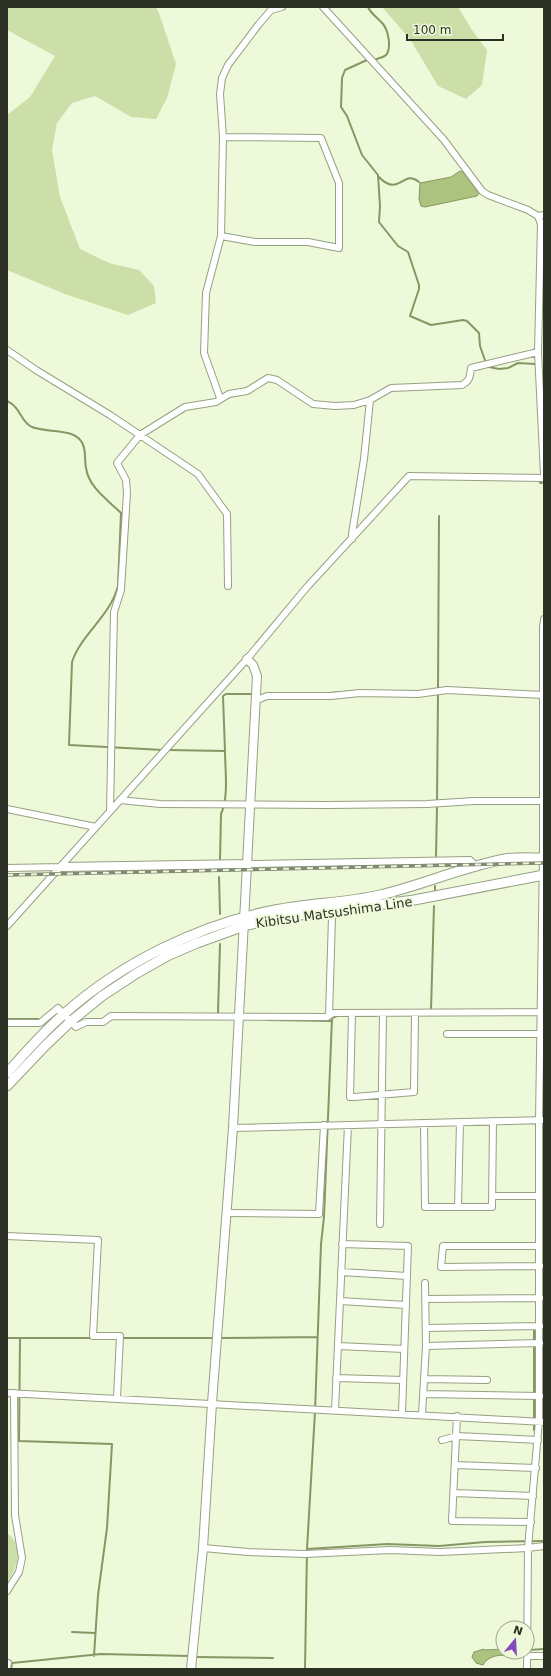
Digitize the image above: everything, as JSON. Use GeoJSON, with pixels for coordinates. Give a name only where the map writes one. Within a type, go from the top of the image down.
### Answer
{"type":"FeatureCollection","features":[{"type":"Feature","properties":{"kind":"main road","name":"Kibitsu Matsushima Line"},"geometry":{"type":"LineString","coordinates":[[7,1086],[70,1022],[102,996],[168,955],[244,922],[276,909],[378,896],[409,888],[476,866],[506,859],[543,858]]}},
{"type":"Feature","properties":{"kind":"main road","name":"Kibitsu Matsushima Line"},"geometry":{"type":"LineString","coordinates":[[7,1073],[64,1014],[100,986],[135,963],[166,946],[244,922],[414,900],[543,875]]}},
{"type":"Feature","properties":{"kind":"street"},"geometry":{"type":"LineString","coordinates":[[220,398],[204,354],[206,292],[221,236],[222,137],[220,94],[224,72],[239,50],[271,10],[282,7]]}},
{"type":"Feature","properties":{"kind":"street"},"geometry":{"type":"LineString","coordinates":[[322,7],[444,140],[482,190],[488,195],[541,216],[542,268],[538,352],[542,367],[544,475]]}},
{"type":"Feature","properties":{"kind":"street"},"geometry":{"type":"LineString","coordinates":[[221,236],[255,242],[308,242],[339,248],[339,183],[321,138],[222,137]]}},
{"type":"Feature","properties":{"kind":"street"},"geometry":{"type":"LineString","coordinates":[[7,350],[36,370],[110,414],[198,474],[227,514],[228,586]]}},
{"type":"Feature","properties":{"kind":"street"},"geometry":{"type":"LineString","coordinates":[[110,811],[114,612],[121,590],[127,493],[126,480],[117,464],[140,435],[184,406],[216,402],[220,398],[229,394],[247,391],[268,378],[273,378],[287,385],[313,404],[335,406],[354,405],[370,400],[391,388],[462,385],[467,383],[470,378],[471,368],[538,352]]}},
{"type":"Feature","properties":{"kind":"street"},"geometry":{"type":"LineString","coordinates":[[352,538],[364,459],[370,400]]}},
{"type":"Feature","properties":{"kind":"street"},"geometry":{"type":"LineString","coordinates":[[7,926],[62,867],[96,826],[247,659],[307,587],[409,476],[544,478]]}},
{"type":"Feature","properties":{"kind":"street"},"geometry":{"type":"LineString","coordinates":[[528,1620],[529,1543],[538,1440],[536,1396],[542,1366],[536,1343],[540,1326],[540,1246],[542,1227],[540,1034],[543,875],[542,627],[544,619]]}},
{"type":"Feature","properties":{"kind":"street"},"geometry":{"type":"LineString","coordinates":[[191,1669],[204,1548],[212,1404],[233,1128],[252,804],[257,676],[254,665],[247,659]]}},
{"type":"Feature","properties":{"kind":"street"},"geometry":{"type":"LineString","coordinates":[[257,700],[267,696],[331,696],[360,693],[412,694],[447,690],[543,695]]}},
{"type":"Feature","properties":{"kind":"street"},"geometry":{"type":"LineString","coordinates":[[120,800],[160,804],[420,804],[474,801],[542,801]]}},
{"type":"Feature","properties":{"kind":"street"},"geometry":{"type":"LineString","coordinates":[[7,809],[96,826]]}},
{"type":"Feature","properties":{"kind":"street"},"geometry":{"type":"LineString","coordinates":[[7,868],[470,860],[476,866]]}},
{"type":"Feature","properties":{"kind":"street"},"geometry":{"type":"LineString","coordinates":[[330,1015],[332,917]]}},
{"type":"Feature","properties":{"kind":"street"},"geometry":{"type":"LineString","coordinates":[[7,1023],[40,1023],[58,1008],[76,1027],[86,1022],[103,1022],[111,1016],[240,1018],[327,1017],[333,1013],[352,1015],[541,1014]]}},
{"type":"Feature","properties":{"kind":"street"},"geometry":{"type":"LineString","coordinates":[[352,1015],[350,1097],[367,1097],[414,1092],[415,1015]]}},
{"type":"Feature","properties":{"kind":"street"},"geometry":{"type":"LineString","coordinates":[[380,1224],[383,1015]]}},
{"type":"Feature","properties":{"kind":"street"},"geometry":{"type":"LineString","coordinates":[[447,1034],[540,1034]]}},
{"type":"Feature","properties":{"kind":"street"},"geometry":{"type":"LineString","coordinates":[[233,1128],[542,1120]]}},
{"type":"Feature","properties":{"kind":"street"},"geometry":{"type":"LineString","coordinates":[[458,1207],[460,1122]]}},
{"type":"Feature","properties":{"kind":"street"},"geometry":{"type":"LineString","coordinates":[[424,1123],[425,1207],[492,1207],[493,1122]]}},
{"type":"Feature","properties":{"kind":"street"},"geometry":{"type":"LineString","coordinates":[[227,1213],[319,1214],[327,1125]]}},
{"type":"Feature","properties":{"kind":"street"},"geometry":{"type":"LineString","coordinates":[[335,1410],[348,1125]]}},
{"type":"Feature","properties":{"kind":"street"},"geometry":{"type":"LineString","coordinates":[[492,1196],[541,1193]]}},
{"type":"Feature","properties":{"kind":"street"},"geometry":{"type":"LineString","coordinates":[[7,1236],[98,1240],[93,1336],[120,1336],[117,1398]]}},
{"type":"Feature","properties":{"kind":"street"},"geometry":{"type":"LineString","coordinates":[[342,1244],[408,1246],[402,1414]]}},
{"type":"Feature","properties":{"kind":"street"},"geometry":{"type":"LineString","coordinates":[[540,1246],[443,1246],[441,1267],[541,1263]]}},
{"type":"Feature","properties":{"kind":"street"},"geometry":{"type":"LineString","coordinates":[[341,1272],[407,1276]]}},
{"type":"Feature","properties":{"kind":"street"},"geometry":{"type":"LineString","coordinates":[[422,1414],[426,1346],[425,1283]]}},
{"type":"Feature","properties":{"kind":"street"},"geometry":{"type":"LineString","coordinates":[[426,1299],[540,1298]]}},
{"type":"Feature","properties":{"kind":"street"},"geometry":{"type":"LineString","coordinates":[[340,1301],[406,1305]]}},
{"type":"Feature","properties":{"kind":"street"},"geometry":{"type":"LineString","coordinates":[[426,1328],[540,1326]]}},
{"type":"Feature","properties":{"kind":"street"},"geometry":{"type":"LineString","coordinates":[[426,1346],[536,1343]]}},
{"type":"Feature","properties":{"kind":"street"},"geometry":{"type":"LineString","coordinates":[[338,1346],[404,1349]]}},
{"type":"Feature","properties":{"kind":"street"},"geometry":{"type":"LineString","coordinates":[[336,1378],[403,1380]]}},
{"type":"Feature","properties":{"kind":"street"},"geometry":{"type":"LineString","coordinates":[[425,1379],[487,1380]]}},
{"type":"Feature","properties":{"kind":"street"},"geometry":{"type":"LineString","coordinates":[[7,1393],[538,1421]]}},
{"type":"Feature","properties":{"kind":"street"},"geometry":{"type":"LineString","coordinates":[[7,1591],[19,1572],[22,1558],[15,1515],[18,1394]]}},
{"type":"Feature","properties":{"kind":"street"},"geometry":{"type":"LineString","coordinates":[[424,1394],[536,1396]]}},
{"type":"Feature","properties":{"kind":"street"},"geometry":{"type":"LineString","coordinates":[[457,1416],[452,1521],[531,1522]]}},
{"type":"Feature","properties":{"kind":"street"},"geometry":{"type":"LineString","coordinates":[[442,1440],[457,1436],[538,1440]]}},
{"type":"Feature","properties":{"kind":"street"},"geometry":{"type":"LineString","coordinates":[[455,1465],[536,1468]]}},
{"type":"Feature","properties":{"kind":"street"},"geometry":{"type":"LineString","coordinates":[[454,1493],[533,1496]]}},
{"type":"Feature","properties":{"kind":"street"},"geometry":{"type":"LineString","coordinates":[[204,1548],[248,1552],[307,1554],[390,1550],[440,1552],[529,1543],[544,1546]]}},
{"type":"Feature","properties":{"kind":"shaded area"},"geometry":{"type":"Polygon","coordinates":[[[7,7],[156,7],[176,64],[167,98],[156,119],[131,117],[95,96],[72,103],[57,123],[52,150],[60,197],[80,249],[109,263],[139,270],[154,286],[156,303],[128,315],[65,294],[7,270],[7,115],[30,97],[55,56],[7,30],[7,7]]]}},
{"type":"Feature","properties":{"kind":"shaded area"},"geometry":{"type":"Polygon","coordinates":[[[382,7],[458,7],[472,30],[487,50],[482,85],[466,99],[438,86],[410,39],[382,7]]]}},
{"type":"Feature","properties":{"kind":"shaded area"},"geometry":{"type":"Polygon","coordinates":[[[460,171],[463,172],[479,193],[477,196],[425,207],[421,206],[419,199],[420,183],[451,177],[460,171]]]}},
{"type":"Feature","properties":{"kind":"shaded area"},"geometry":{"type":"Polygon","coordinates":[[[7,1533],[13,1538],[16,1544],[18,1557],[14,1570],[7,1582],[7,1533]]]}},
{"type":"Feature","properties":{"kind":"shaded area"},"geometry":{"type":"Polygon","coordinates":[[[484,1649],[495,1649],[495,1656],[486,1661],[483,1665],[476,1663],[472,1657],[474,1652],[484,1649]]]}},
{"type":"Feature","properties":{"kind":"waterway"},"geometry":{"type":"LineString","coordinates":[[368,7],[385,27],[389,39],[389,48],[386,55],[374,60]]}},
{"type":"Feature","properties":{"kind":"waterway"},"geometry":{"type":"LineString","coordinates":[[367,60],[345,70],[342,78],[341,107],[347,116],[362,155],[378,175],[380,206],[379,222],[398,246],[408,252],[419,285],[410,316],[431,325],[463,320],[467,321],[479,333],[480,346],[489,367],[499,369],[508,368],[518,363],[535,364]]}},
{"type":"Feature","properties":{"kind":"waterway"},"geometry":{"type":"LineString","coordinates":[[378,176],[391,185],[409,178],[419,182]]}},
{"type":"Feature","properties":{"kind":"waterway"},"geometry":{"type":"LineString","coordinates":[[7,401],[15,407],[28,425],[38,429],[65,432],[77,437],[83,444],[85,450],[86,468],[91,482],[95,488],[121,513],[118,586],[109,607],[82,643],[72,662],[69,745],[163,750]]}},
{"type":"Feature","properties":{"kind":"waterway"},"geometry":{"type":"LineString","coordinates":[[438,689],[439,516]]}},
{"type":"Feature","properties":{"kind":"waterway"},"geometry":{"type":"LineString","coordinates":[[329,693],[356,691]]}},
{"type":"Feature","properties":{"kind":"waterway"},"geometry":{"type":"LineString","coordinates":[[225,751],[223,696],[226,694],[251,694]]}},
{"type":"Feature","properties":{"kind":"waterway"},"geometry":{"type":"LineString","coordinates":[[437,801],[438,695]]}},
{"type":"Feature","properties":{"kind":"waterway"},"geometry":{"type":"LineString","coordinates":[[168,750],[225,751],[226,791],[221,814],[220,860]]}},
{"type":"Feature","properties":{"kind":"waterway"},"geometry":{"type":"LineString","coordinates":[[436,856],[437,807]]}},
{"type":"Feature","properties":{"kind":"waterway"},"geometry":{"type":"LineString","coordinates":[[219,877],[220,914]]}},
{"type":"Feature","properties":{"kind":"waterway"},"geometry":{"type":"LineString","coordinates":[[435,886],[435,892]]}},
{"type":"Feature","properties":{"kind":"waterway"},"geometry":{"type":"LineString","coordinates":[[431,1010],[434,906]]}},
{"type":"Feature","properties":{"kind":"waterway"},"geometry":{"type":"LineString","coordinates":[[218,1013],[220,944]]}},
{"type":"Feature","properties":{"kind":"waterway"},"geometry":{"type":"LineString","coordinates":[[461,1015],[544,1015]]}},
{"type":"Feature","properties":{"kind":"waterway"},"geometry":{"type":"LineString","coordinates":[[305,1669],[307,1549],[315,1412],[321,1244],[324,1217],[332,1018],[337,1016],[375,1016]]}},
{"type":"Feature","properties":{"kind":"waterway"},"geometry":{"type":"LineString","coordinates":[[7,1019],[38,1019]]}},
{"type":"Feature","properties":{"kind":"waterway"},"geometry":{"type":"LineString","coordinates":[[86,1019],[105,1019]]}},
{"type":"Feature","properties":{"kind":"waterway"},"geometry":{"type":"LineString","coordinates":[[267,1020],[332,1021]]}},
{"type":"Feature","properties":{"kind":"waterway"},"geometry":{"type":"LineString","coordinates":[[534,1430],[534,1331],[536,1331]]}},
{"type":"Feature","properties":{"kind":"waterway"},"geometry":{"type":"LineString","coordinates":[[222,1338],[317,1337]]}},
{"type":"Feature","properties":{"kind":"waterway"},"geometry":{"type":"LineString","coordinates":[[7,1338],[92,1338]]}},
{"type":"Feature","properties":{"kind":"waterway"},"geometry":{"type":"LineString","coordinates":[[20,1338],[19,1441],[112,1444],[107,1528],[98,1595],[94,1656]]}},
{"type":"Feature","properties":{"kind":"waterway"},"geometry":{"type":"LineString","coordinates":[[121,1338],[214,1338]]}},
{"type":"Feature","properties":{"kind":"waterway"},"geometry":{"type":"LineString","coordinates":[[307,1549],[387,1544],[439,1546],[485,1542],[544,1541]]}},
{"type":"Feature","properties":{"kind":"waterway"},"geometry":{"type":"LineString","coordinates":[[72,1632],[95,1633]]}},
{"type":"Feature","properties":{"kind":"waterway"},"geometry":{"type":"LineString","coordinates":[[535,1650],[544,1649]]}},
{"type":"Feature","properties":{"kind":"waterway"},"geometry":{"type":"LineString","coordinates":[[11,1669],[12,1663],[101,1654],[190,1656]]}},
{"type":"Feature","properties":{"kind":"waterway"},"geometry":{"type":"LineString","coordinates":[[194,1657],[273,1658]]}},
{"type":"Feature","properties":{"kind":"railway"},"geometry":{"type":"LineString","coordinates":[[7,875],[544,863]]}}]}
